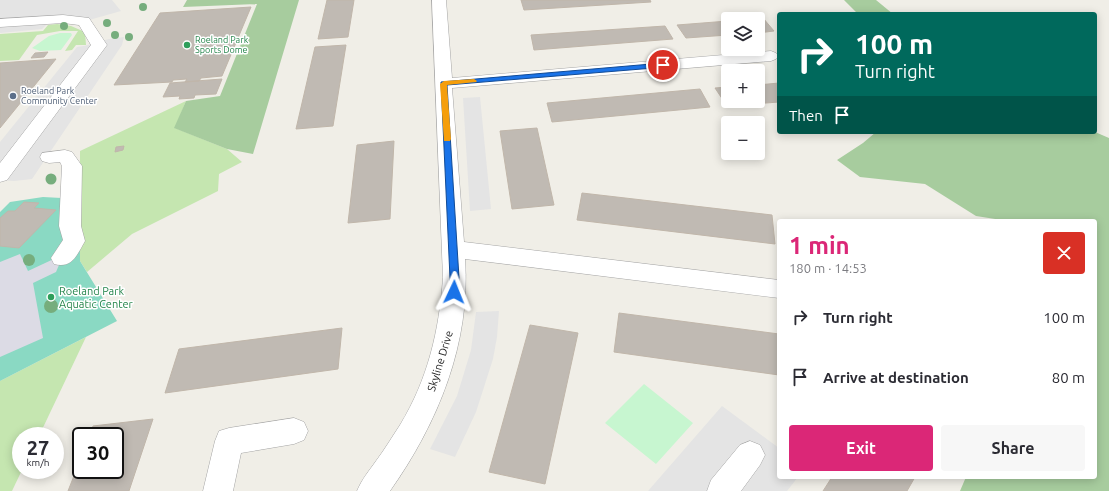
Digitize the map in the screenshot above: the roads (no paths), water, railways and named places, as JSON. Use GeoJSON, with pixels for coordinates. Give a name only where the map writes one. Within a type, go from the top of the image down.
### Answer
{"type":"FeatureCollection","features":[{"type":"Feature","properties":{"kind":"street","name":"Skyline Drive"},"geometry":{"type":"LineString","coordinates":[[372,491],[392,464],[410,435],[428,399],[444,356],[452,322],[455,278],[439,0]]}},
{"type":"Feature","properties":{"kind":"street"},"geometry":{"type":"LineString","coordinates":[[0,23],[63,19],[84,21],[99,45],[0,176]]}},
{"type":"Feature","properties":{"kind":"street"},"geometry":{"type":"LineString","coordinates":[[444,84],[771,56]]}},
{"type":"Feature","properties":{"kind":"street"},"geometry":{"type":"LineString","coordinates":[[49,157],[65,156],[72,166],[70,226],[74,241],[62,258]]}},
{"type":"Feature","properties":{"kind":"street"},"geometry":{"type":"LineString","coordinates":[[453,249],[777,289]]}},
{"type":"Feature","properties":{"kind":"street"},"geometry":{"type":"LineString","coordinates":[[218,491],[229,441],[294,431]]}},
{"type":"Feature","properties":{"kind":"street"},"geometry":{"type":"LineString","coordinates":[[722,491],[750,455]]}},
{"type":"Feature","properties":{"kind":"place","name":"Roeland Park Sports Dome"},"geometry":{"type":"Point","coordinates":[187,45]}},
{"type":"Feature","properties":{"kind":"place","name":"Roeland Park Community Center"},"geometry":{"type":"Point","coordinates":[13,96]}},
{"type":"Feature","properties":{"kind":"place","name":"Roeland Park Aquatic Center"},"geometry":{"type":"Point","coordinates":[51,297]}}]}
